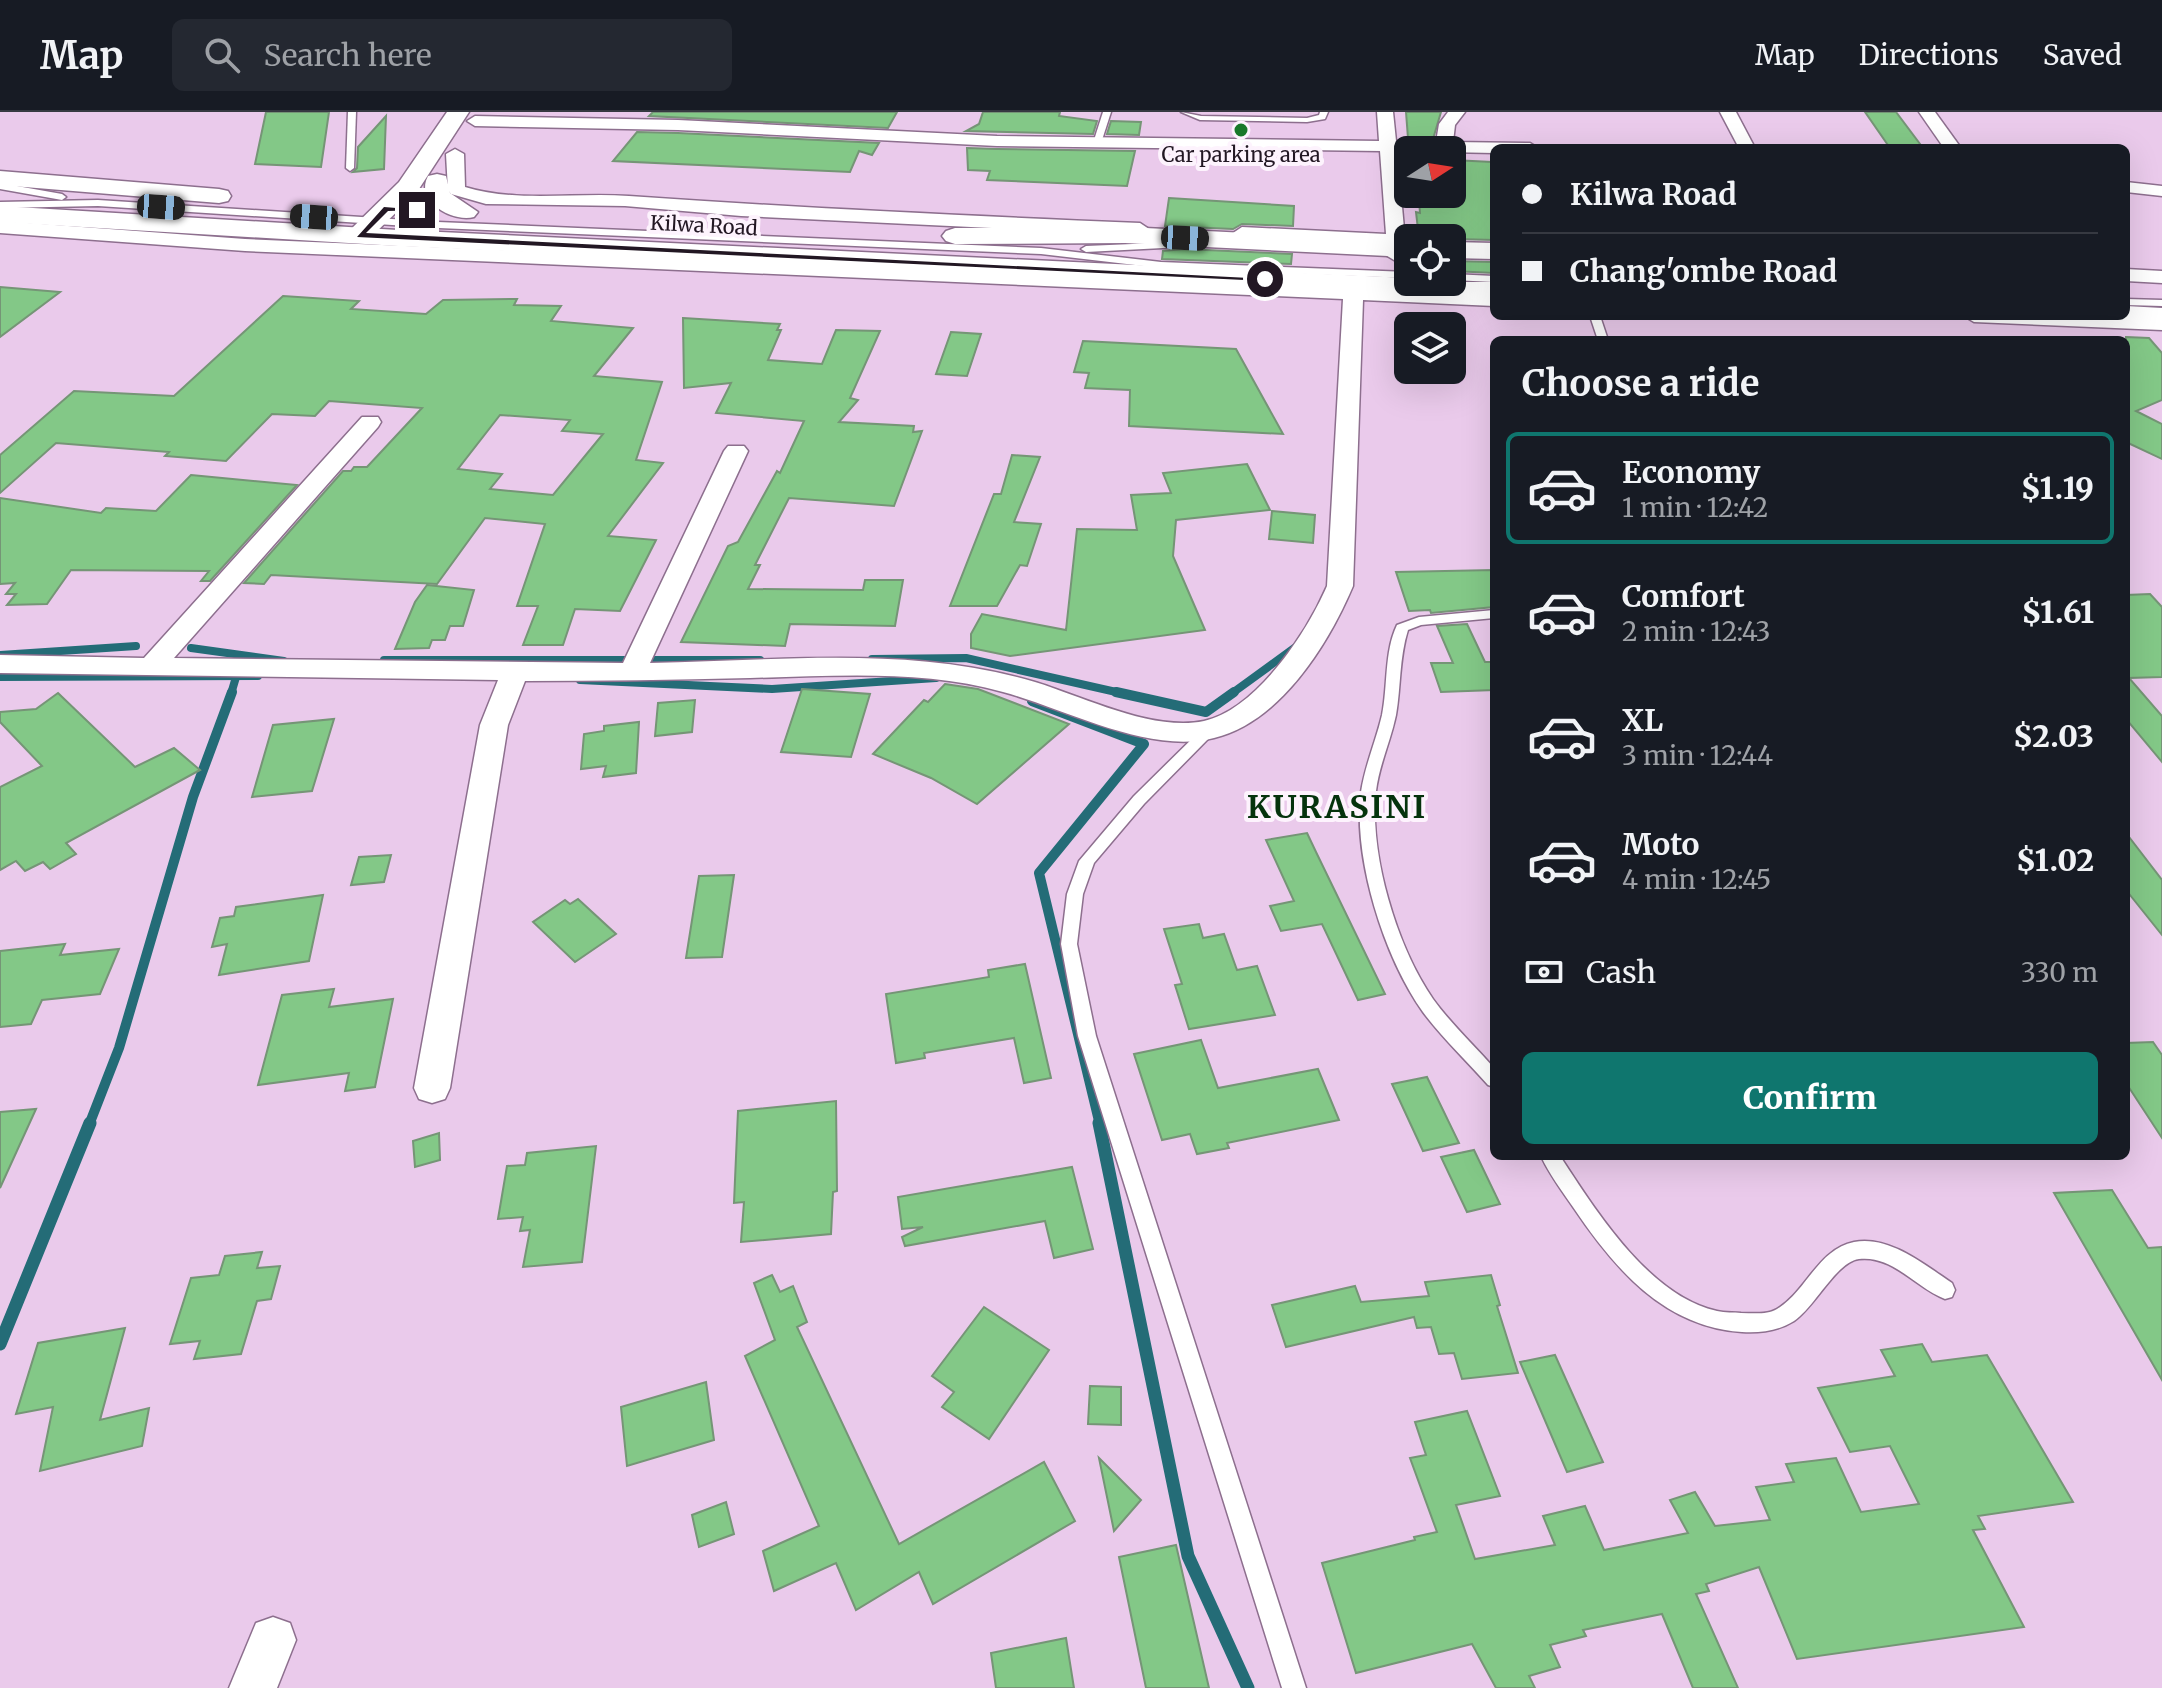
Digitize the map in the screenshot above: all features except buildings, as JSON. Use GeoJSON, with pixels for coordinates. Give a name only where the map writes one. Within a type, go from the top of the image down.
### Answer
{"type":"FeatureCollection","features":[{"type":"Feature","properties":{"kind":"main road"},"geometry":{"type":"LineString","coordinates":[[393,218],[437,181],[455,154],[472,115]]}},
{"type":"Feature","properties":{"kind":"main road"},"geometry":{"type":"LineString","coordinates":[[393,218],[472,115]]}},
{"type":"Feature","properties":{"kind":"main road"},"geometry":{"type":"LineString","coordinates":[[0,178],[345,206],[373,201],[393,218]]}},
{"type":"Feature","properties":{"kind":"main road"},"geometry":{"type":"LineString","coordinates":[[437,181],[438,196],[465,212]]}},
{"type":"Feature","properties":{"kind":"main road","name":"Kilwa Road"},"geometry":{"type":"LineString","coordinates":[[393,218],[465,212],[941,236],[1125,235],[1394,249]]}},
{"type":"Feature","properties":{"kind":"main road","name":"Kilwa Road"},"geometry":{"type":"LineString","coordinates":[[0,214],[393,218],[1353,289],[1490,290]]}},
{"type":"Feature","properties":{"kind":"main road"},"geometry":{"type":"LineString","coordinates":[[1466,250],[1490,251]]}},
{"type":"Feature","properties":{"kind":"main road"},"geometry":{"type":"LineString","coordinates":[[2130,286],[2162,287]]}},
{"type":"Feature","properties":{"kind":"main road"},"geometry":{"type":"LineString","coordinates":[[2130,314],[2161,317]]}},
{"type":"Feature","properties":{"kind":"street"},"geometry":{"type":"LineString","coordinates":[[1385,112],[1398,224]]}},
{"type":"Feature","properties":{"kind":"street"},"geometry":{"type":"LineString","coordinates":[[1445,136],[1447,124],[1457,112]]}},
{"type":"Feature","properties":{"kind":"street"},"geometry":{"type":"LineString","coordinates":[[1728,112],[1745,144]]}},
{"type":"Feature","properties":{"kind":"street"},"geometry":{"type":"LineString","coordinates":[[1927,112],[1950,144]]}},
{"type":"Feature","properties":{"kind":"street"},"geometry":{"type":"LineString","coordinates":[[472,115],[997,141],[1394,144]]}},
{"type":"Feature","properties":{"kind":"street"},"geometry":{"type":"LineString","coordinates":[[1466,147],[1490,147]]}},
{"type":"Feature","properties":{"kind":"street"},"geometry":{"type":"LineString","coordinates":[[455,154],[457,190],[486,199],[625,201],[1394,249]]}},
{"type":"Feature","properties":{"kind":"street"},"geometry":{"type":"LineString","coordinates":[[2130,187],[2162,191]]}},
{"type":"Feature","properties":{"kind":"street"},"geometry":{"type":"LineString","coordinates":[[0,227],[245,245],[1353,289],[1490,300]]}},
{"type":"Feature","properties":{"kind":"street"},"geometry":{"type":"LineString","coordinates":[[2130,275],[2162,277]]}},
{"type":"Feature","properties":{"kind":"street"},"geometry":{"type":"LineString","coordinates":[[0,664],[632,672],[835,668],[944,672],[1004,683],[1146,726],[1182,734],[1208,731],[1232,723],[1299,656],[1331,612],[1340,586],[1353,289]]}},
{"type":"Feature","properties":{"kind":"street"},"geometry":{"type":"LineString","coordinates":[[2130,317],[2161,317]]}},
{"type":"Feature","properties":{"kind":"street"},"geometry":{"type":"LineString","coordinates":[[151,667],[370,422]]}},
{"type":"Feature","properties":{"kind":"street"},"geometry":{"type":"LineString","coordinates":[[632,672],[736,451]]}},
{"type":"Feature","properties":{"kind":"street"},"geometry":{"type":"LineString","coordinates":[[432,1088],[494,725],[515,671]]}},
{"type":"Feature","properties":{"kind":"street"},"geometry":{"type":"LineString","coordinates":[[253,1688],[273,1640]]}},
{"type":"Feature","properties":{"kind":"lane"},"geometry":{"type":"LineString","coordinates":[[350,168],[352,112]]}},
{"type":"Feature","properties":{"kind":"lane"},"geometry":{"type":"LineString","coordinates":[[1098,140],[1107,112]]}},
{"type":"Feature","properties":{"kind":"lane"},"geometry":{"type":"LineString","coordinates":[[1185,112],[1200,118],[1307,120],[1322,117],[1324,112]]}},
{"type":"Feature","properties":{"kind":"lane"},"geometry":{"type":"LineString","coordinates":[[0,186],[98,203]]}},
{"type":"Feature","properties":{"kind":"lane"},"geometry":{"type":"LineString","coordinates":[[0,205],[98,203],[1041,251],[1161,265],[1394,274]]}},
{"type":"Feature","properties":{"kind":"lane"},"geometry":{"type":"LineString","coordinates":[[1041,251],[1166,244],[1394,249]]}},
{"type":"Feature","properties":{"kind":"lane"},"geometry":{"type":"LineString","coordinates":[[1466,257],[1490,258]]}},
{"type":"Feature","properties":{"kind":"lane"},"geometry":{"type":"LineString","coordinates":[[1466,278],[1490,279]]}},
{"type":"Feature","properties":{"kind":"lane"},"geometry":{"type":"LineString","coordinates":[[2130,304],[2161,317]]}},
{"type":"Feature","properties":{"kind":"lane"},"geometry":{"type":"LineString","coordinates":[[1490,614],[1419,621],[1402,628],[1395,646],[1389,714],[1368,797],[1369,837],[1374,866],[1401,964],[1429,1007],[1490,1076]]}},
{"type":"Feature","properties":{"kind":"lane"},"geometry":{"type":"LineString","coordinates":[[1208,731],[1139,800],[1087,861],[1075,894],[1069,944],[1087,1036],[1294,1688]]}},
{"type":"Feature","properties":{"kind":"lane"},"geometry":{"type":"LineString","coordinates":[[1553,1160],[1610,1244],[1649,1283],[1694,1315],[1733,1324],[1775,1320],[1805,1301],[1838,1258],[1852,1250],[1876,1252],[1903,1263],[1945,1290]]}},
{"type":"Feature","properties":{"kind":"waterway"},"geometry":{"type":"LineString","coordinates":[[0,655],[136,646]]}},
{"type":"Feature","properties":{"kind":"waterway"},"geometry":{"type":"LineString","coordinates":[[1231,694],[1297,646]]}},
{"type":"Feature","properties":{"kind":"waterway"},"geometry":{"type":"LineString","coordinates":[[191,648],[284,661]]}},
{"type":"Feature","properties":{"kind":"waterway"},"geometry":{"type":"LineString","coordinates":[[872,659],[966,658],[1125,694]]}},
{"type":"Feature","properties":{"kind":"waterway"},"geometry":{"type":"LineString","coordinates":[[384,660],[760,660]]}},
{"type":"Feature","properties":{"kind":"waterway"},"geometry":{"type":"LineString","coordinates":[[0,677],[258,676]]}},
{"type":"Feature","properties":{"kind":"waterway"},"geometry":{"type":"LineString","coordinates":[[231,694],[236,677]]}},
{"type":"Feature","properties":{"kind":"waterway"},"geometry":{"type":"LineString","coordinates":[[580,680],[772,689],[936,678]]}},
{"type":"Feature","properties":{"kind":"waterway"},"geometry":{"type":"LineString","coordinates":[[89,1125],[119,1048],[193,797],[232,692]]}},
{"type":"Feature","properties":{"kind":"waterway"},"geometry":{"type":"LineString","coordinates":[[1116,692],[1125,694]]}},
{"type":"Feature","properties":{"kind":"waterway"},"geometry":{"type":"LineString","coordinates":[[1125,694],[1206,712],[1234,692]]}},
{"type":"Feature","properties":{"kind":"waterway"},"geometry":{"type":"LineString","coordinates":[[1032,701],[1144,744],[1039,873],[1100,1125]]}},
{"type":"Feature","properties":{"kind":"waterway"},"geometry":{"type":"LineString","coordinates":[[0,1344],[90,1123]]}},
{"type":"Feature","properties":{"kind":"waterway"},"geometry":{"type":"LineString","coordinates":[[1099,1123],[1188,1556],[1248,1688]]}},
{"type":"Feature","properties":{"kind":"place","name":"Car parking area"},"geometry":{"type":"Point","coordinates":[1241,130]}},
{"type":"Feature","properties":{"kind":"district","name":"KURASINI"},"geometry":{"type":"Point","coordinates":[1337,807]}},
{"type":"Feature","properties":{"kind":"route"},"geometry":{"type":"LineString","coordinates":[[417,210],[386,209],[359,235],[1265,279]]}}]}
